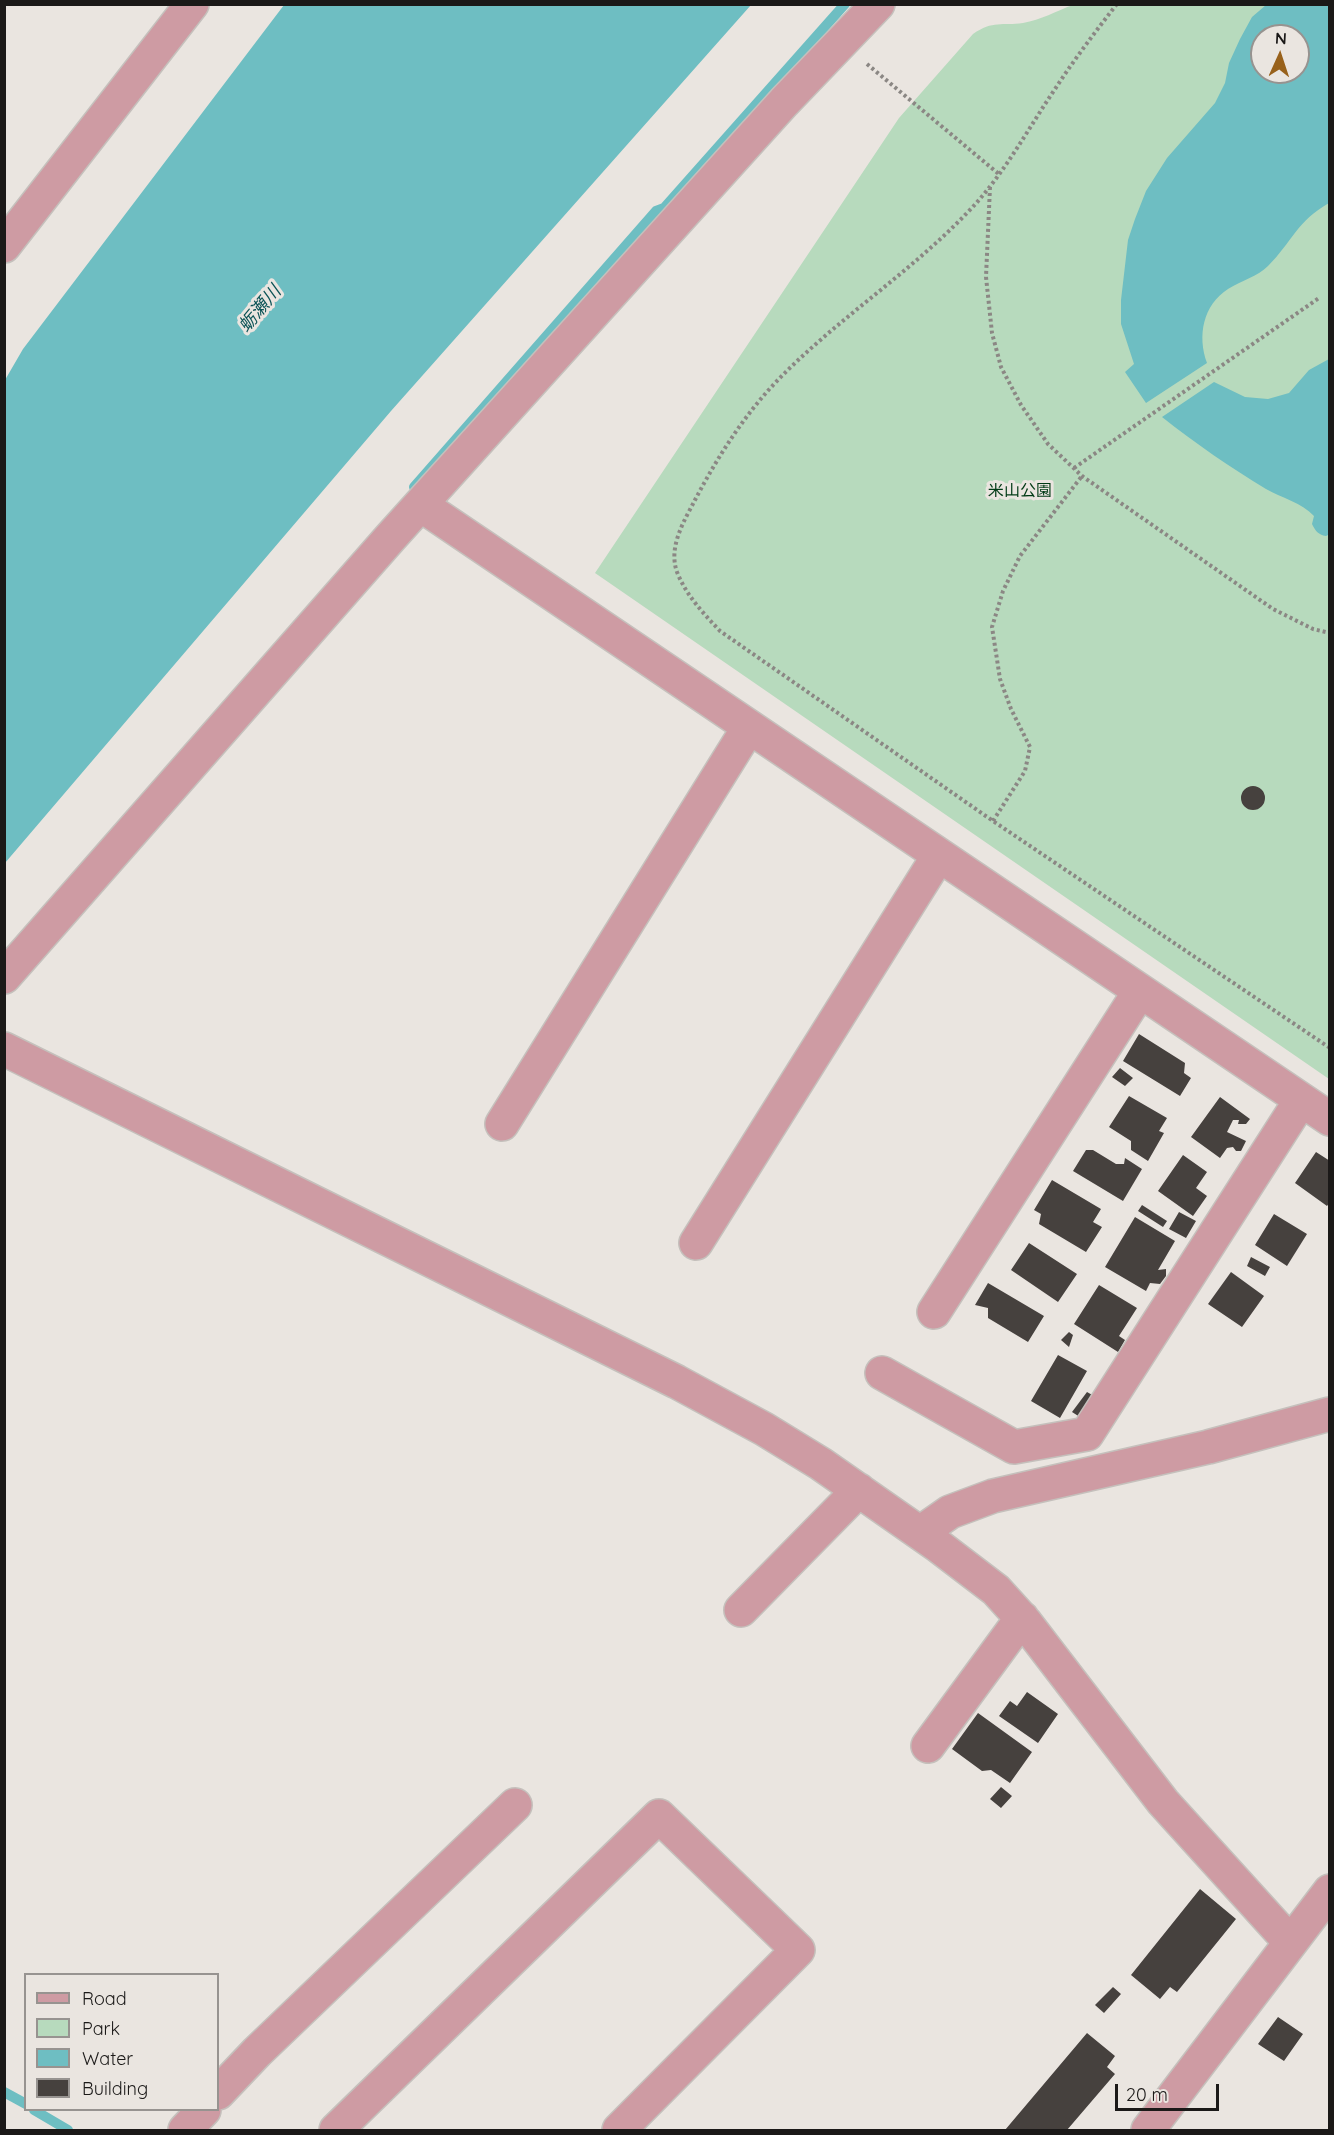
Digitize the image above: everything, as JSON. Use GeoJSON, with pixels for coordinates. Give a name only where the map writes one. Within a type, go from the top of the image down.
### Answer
{"type":"FeatureCollection","features":[{"type":"Feature","properties":{"kind":"street"},"geometry":{"type":"LineString","coordinates":[[4,246],[192,4]]}},
{"type":"Feature","properties":{"kind":"street"},"geometry":{"type":"LineString","coordinates":[[4,977],[421,505],[776,111],[878,4]]}},
{"type":"Feature","properties":{"kind":"street"},"geometry":{"type":"LineString","coordinates":[[421,505],[1329,1119]]}},
{"type":"Feature","properties":{"kind":"street"},"geometry":{"type":"LineString","coordinates":[[502,1124],[749,727]]}},
{"type":"Feature","properties":{"kind":"street"},"geometry":{"type":"LineString","coordinates":[[696,1243],[939,855]]}},
{"type":"Feature","properties":{"kind":"street"},"geometry":{"type":"LineString","coordinates":[[934,1312],[1140,991]]}},
{"type":"Feature","properties":{"kind":"street"},"geometry":{"type":"LineString","coordinates":[[4,1049],[677,1382],[764,1429],[859,1490],[987,1582],[1022,1618],[1163,1802],[1290,1942]]}},
{"type":"Feature","properties":{"kind":"street"},"geometry":{"type":"LineString","coordinates":[[882,1373],[1014,1448],[1088,1434],[1301,1100]]}},
{"type":"Feature","properties":{"kind":"street"},"geometry":{"type":"LineString","coordinates":[[920,1533],[950,1512],[993,1496],[1208,1447],[1329,1414]]}},
{"type":"Feature","properties":{"kind":"street"},"geometry":{"type":"LineString","coordinates":[[741,1610],[859,1490]]}},
{"type":"Feature","properties":{"kind":"street"},"geometry":{"type":"LineString","coordinates":[[928,1746],[1022,1618]]}},
{"type":"Feature","properties":{"kind":"street"},"geometry":{"type":"LineString","coordinates":[[219,2093],[257,2052],[515,1805]]}},
{"type":"Feature","properties":{"kind":"street"},"geometry":{"type":"LineString","coordinates":[[336,2130],[659,1816],[798,1950],[619,2130]]}},
{"type":"Feature","properties":{"kind":"street"},"geometry":{"type":"LineString","coordinates":[[1149,2130],[1329,1891]]}},
{"type":"Feature","properties":{"kind":"street"},"geometry":{"type":"LineString","coordinates":[[186,2130],[202,2111]]}},
{"type":"Feature","properties":{"kind":"path"},"geometry":{"type":"LineString","coordinates":[[1116,4],[1055,88],[1000,175],[967,214],[820,341],[774,384],[748,416],[702,487],[675,545],[677,571],[695,604],[720,631],[993,821],[1329,1048]]}},
{"type":"Feature","properties":{"kind":"path"},"geometry":{"type":"LineString","coordinates":[[841,42],[1000,175]]}},
{"type":"Feature","properties":{"kind":"path"},"geometry":{"type":"LineString","coordinates":[[990,186],[986,277],[992,333],[1001,367],[1021,405],[1048,444],[1082,476],[1274,609],[1313,629],[1329,633]]}},
{"type":"Feature","properties":{"kind":"path"},"geometry":{"type":"LineString","coordinates":[[1074,468],[1319,298]]}},
{"type":"Feature","properties":{"kind":"path"},"geometry":{"type":"LineString","coordinates":[[993,821],[1024,771],[1030,747],[1011,709],[1000,679],[992,627],[1003,591],[1020,556],[1082,476]]}},
{"type":"Feature","properties":{"kind":"green space","name":"米山公園"},"geometry":{"type":"Polygon","coordinates":[[[1073,5],[1329,5],[1329,1079],[595,573],[899,118],[973,34],[992,25],[1016,24],[1042,18],[1073,5]]]}},
{"type":"Feature","properties":{"kind":"water","name":"蛎瀬川"},"geometry":{"type":"Polygon","coordinates":[[[284,5],[751,5],[391,411],[5,863],[5,380],[23,349],[284,5]]]}},
{"type":"Feature","properties":{"kind":"water"},"geometry":{"type":"Polygon","coordinates":[[[1266,5],[1329,5],[1329,203],[1309,217],[1264,270],[1228,289],[1213,304],[1204,322],[1203,342],[1207,363],[1146,403],[1125,372],[1134,364],[1121,324],[1121,300],[1128,240],[1146,191],[1167,158],[1215,103],[1225,83],[1229,63],[1252,17],[1266,5]]]}},
{"type":"Feature","properties":{"kind":"water"},"geometry":{"type":"Polygon","coordinates":[[[1329,359],[1330,534],[1326,536],[1314,528],[1312,524],[1314,516],[1309,511],[1239,472],[1162,417],[1214,382],[1245,397],[1268,399],[1289,393],[1309,370],[1329,359]]]}},
{"type":"Feature","properties":{"kind":"building"},"geometry":{"type":"Polygon","coordinates":[[[1253,786],[1261,790],[1265,798],[1261,806],[1253,810],[1245,806],[1241,798],[1245,790],[1253,786]]]}},
{"type":"Feature","properties":{"kind":"building"},"geometry":{"type":"Polygon","coordinates":[[[1139,1034],[1185,1063],[1184,1073],[1191,1078],[1180,1096],[1123,1061],[1139,1034]]]}},
{"type":"Feature","properties":{"kind":"building"},"geometry":{"type":"Polygon","coordinates":[[[1120,1068],[1133,1078],[1125,1086],[1112,1077],[1120,1068]]]}},
{"type":"Feature","properties":{"kind":"building"},"geometry":{"type":"Polygon","coordinates":[[[1129,1096],[1167,1118],[1159,1131],[1164,1133],[1148,1161],[1131,1150],[1131,1141],[1109,1127],[1129,1096]]]}},
{"type":"Feature","properties":{"kind":"building"},"geometry":{"type":"Polygon","coordinates":[[[1220,1097],[1250,1119],[1246,1124],[1238,1124],[1239,1120],[1233,1120],[1227,1132],[1246,1141],[1241,1151],[1236,1151],[1233,1147],[1227,1148],[1220,1158],[1191,1137],[1220,1097]]]}},
{"type":"Feature","properties":{"kind":"building"},"geometry":{"type":"Polygon","coordinates":[[[1086,1150],[1093,1150],[1116,1164],[1124,1164],[1125,1158],[1142,1169],[1123,1201],[1073,1171],[1086,1150]]]}},
{"type":"Feature","properties":{"kind":"building"},"geometry":{"type":"Polygon","coordinates":[[[1316,1152],[1330,1161],[1330,1202],[1327,1206],[1295,1183],[1316,1152]]]}},
{"type":"Feature","properties":{"kind":"building"},"geometry":{"type":"Polygon","coordinates":[[[1183,1155],[1207,1172],[1196,1188],[1207,1196],[1193,1216],[1158,1191],[1183,1155]]]}},
{"type":"Feature","properties":{"kind":"building"},"geometry":{"type":"Polygon","coordinates":[[[1052,1180],[1101,1209],[1093,1222],[1102,1227],[1086,1252],[1039,1224],[1041,1214],[1034,1210],[1052,1180]]]}},
{"type":"Feature","properties":{"kind":"building"},"geometry":{"type":"Polygon","coordinates":[[[1142,1205],[1167,1221],[1163,1227],[1138,1211],[1142,1205]]]}},
{"type":"Feature","properties":{"kind":"building"},"geometry":{"type":"Polygon","coordinates":[[[1179,1212],[1196,1221],[1186,1238],[1169,1229],[1179,1212]]]}},
{"type":"Feature","properties":{"kind":"building"},"geometry":{"type":"Polygon","coordinates":[[[1274,1214],[1307,1234],[1287,1266],[1255,1245],[1274,1214]]]}},
{"type":"Feature","properties":{"kind":"building"},"geometry":{"type":"Polygon","coordinates":[[[1135,1217],[1175,1241],[1158,1270],[1166,1269],[1166,1276],[1160,1284],[1150,1283],[1146,1291],[1105,1267],[1135,1217]]]}},
{"type":"Feature","properties":{"kind":"building"},"geometry":{"type":"Polygon","coordinates":[[[1029,1243],[1077,1274],[1058,1302],[1011,1270],[1029,1243]]]}},
{"type":"Feature","properties":{"kind":"building"},"geometry":{"type":"Polygon","coordinates":[[[1251,1257],[1270,1267],[1265,1276],[1247,1266],[1251,1257]]]}},
{"type":"Feature","properties":{"kind":"building"},"geometry":{"type":"Polygon","coordinates":[[[1231,1272],[1264,1296],[1242,1327],[1208,1304],[1231,1272]]]}},
{"type":"Feature","properties":{"kind":"building"},"geometry":{"type":"Polygon","coordinates":[[[988,1283],[1044,1316],[1028,1342],[988,1318],[988,1308],[975,1305],[988,1283]]]}},
{"type":"Feature","properties":{"kind":"building"},"geometry":{"type":"Polygon","coordinates":[[[1099,1285],[1137,1308],[1119,1336],[1125,1340],[1118,1352],[1074,1324],[1099,1285]]]}},
{"type":"Feature","properties":{"kind":"building"},"geometry":{"type":"Polygon","coordinates":[[[1069,1332],[1073,1335],[1069,1347],[1061,1340],[1069,1332]]]}},
{"type":"Feature","properties":{"kind":"building"},"geometry":{"type":"Polygon","coordinates":[[[1058,1355],[1087,1371],[1060,1418],[1031,1401],[1058,1355]]]}},
{"type":"Feature","properties":{"kind":"building"},"geometry":{"type":"Polygon","coordinates":[[[1087,1392],[1094,1396],[1083,1419],[1072,1412],[1087,1392]]]}},
{"type":"Feature","properties":{"kind":"building"},"geometry":{"type":"Polygon","coordinates":[[[1027,1692],[1058,1714],[1038,1743],[999,1716],[1010,1701],[1017,1706],[1027,1692]]]}},
{"type":"Feature","properties":{"kind":"building"},"geometry":{"type":"Polygon","coordinates":[[[978,1713],[1032,1752],[1010,1783],[991,1770],[982,1771],[952,1749],[978,1713]]]}},
{"type":"Feature","properties":{"kind":"building"},"geometry":{"type":"Polygon","coordinates":[[[1001,1787],[1012,1796],[1001,1808],[990,1799],[1001,1787]]]}},
{"type":"Feature","properties":{"kind":"building"},"geometry":{"type":"Polygon","coordinates":[[[1200,1889],[1236,1919],[1177,1992],[1170,1987],[1160,1999],[1131,1975],[1200,1889]]]}},
{"type":"Feature","properties":{"kind":"building"},"geometry":{"type":"Polygon","coordinates":[[[1113,1987],[1121,1994],[1104,2013],[1095,2005],[1113,1987]]]}},
{"type":"Feature","properties":{"kind":"building"},"geometry":{"type":"Polygon","coordinates":[[[1278,2017],[1303,2034],[1284,2061],[1258,2044],[1278,2017]]]}},
{"type":"Feature","properties":{"kind":"building"},"geometry":{"type":"Polygon","coordinates":[[[1087,2033],[1115,2056],[1107,2067],[1115,2074],[1067,2130],[1005,2130],[1087,2033]]]}},
{"type":"Feature","properties":{"kind":"waterway"},"geometry":{"type":"LineString","coordinates":[[414,487],[656,211],[664,208],[845,4]]}},
{"type":"Feature","properties":{"kind":"waterway"},"geometry":{"type":"LineString","coordinates":[[4,2092],[24,2103]]}},
{"type":"Feature","properties":{"kind":"waterway"},"geometry":{"type":"LineString","coordinates":[[36,2111],[68,2130]]}}]}
